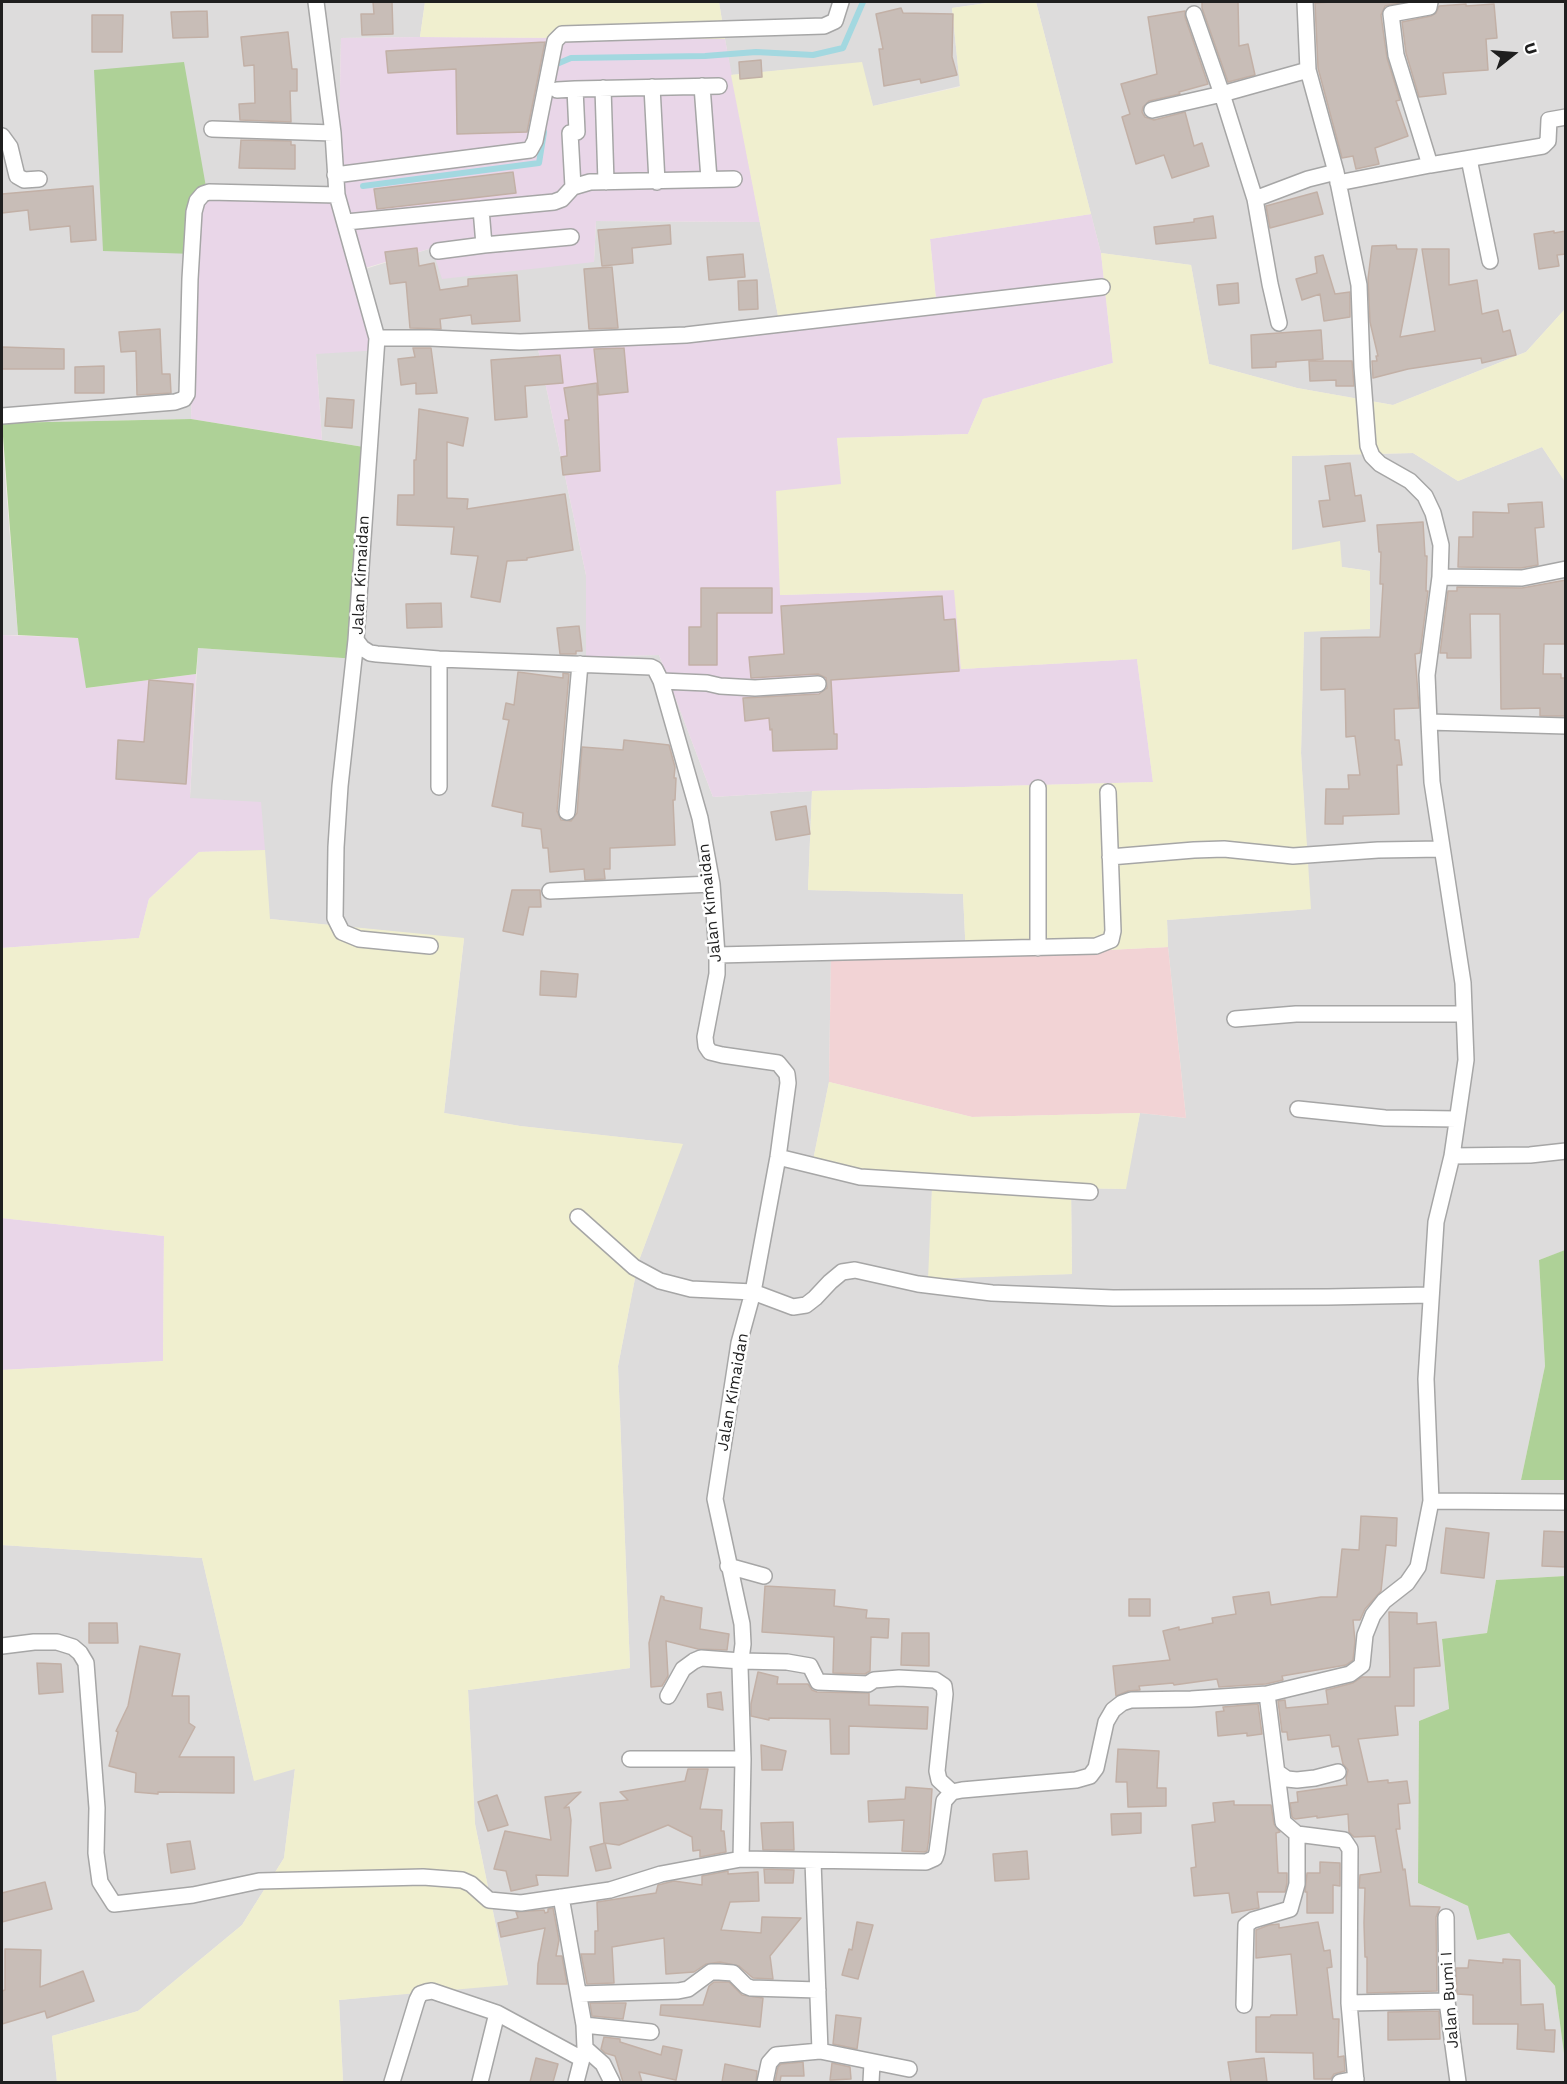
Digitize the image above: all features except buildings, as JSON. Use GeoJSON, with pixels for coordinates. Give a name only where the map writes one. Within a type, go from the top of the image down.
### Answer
{"type":"FeatureCollection","features":[{"type":"Feature","properties":{"kind":"street","name":"Jalan Kimaidan"},"geometry":{"type":"LineString","coordinates":[[316,2],[333,133],[337,195],[377,338],[356,640],[370,653],[439,659],[651,667],[657,673],[700,818],[712,884],[717,974],[705,1038],[706,1046],[710,1052],[722,1055],[778,1063],[787,1074],[788,1083],[778,1157],[753,1292],[739,1343],[715,1499],[742,1624],[741,1859]]}},
{"type":"Feature","properties":{"kind":"street"},"geometry":{"type":"LineString","coordinates":[[335,175],[531,150],[535,141],[555,41],[562,34],[824,26],[835,21],[841,2]]}},
{"type":"Feature","properties":{"kind":"street"},"geometry":{"type":"LineString","coordinates":[[2,1646],[57,1642],[73,1647],[86,1663],[97,1808],[96,1853],[100,1881],[114,1904],[194,1895],[259,1881],[423,1877],[462,1880],[471,1884],[489,1900],[520,1903],[609,1890],[661,1874],[741,1859],[926,1862],[935,1858],[945,1801],[952,1792],[1076,1780],[1090,1776],[1096,1768],[1106,1722],[1113,1710],[1122,1703],[1131,1700],[1267,1694],[1350,1674],[1362,1665],[1365,1635],[1373,1615],[1384,1601],[1407,1583],[1418,1567],[1431,1502],[1426,1379],[1430,1294],[1436,1222],[1452,1156],[1466,1060],[1463,983],[1432,782],[1429,722],[1427,675],[1440,577],[1441,545],[1433,513],[1425,496],[1410,481],[1380,464],[1372,456],[1368,446],[1359,285],[1337,178],[1308,70],[1305,2]]}},
{"type":"Feature","properties":{"kind":"street"},"geometry":{"type":"LineString","coordinates":[[1430,2],[1429,7],[1391,14],[1396,55],[1430,165]]}},
{"type":"Feature","properties":{"kind":"street"},"geometry":{"type":"LineString","coordinates":[[1194,14],[1255,199],[1279,323]]}},
{"type":"Feature","properties":{"kind":"street"},"geometry":{"type":"LineString","coordinates":[[1152,110],[1222,94],[1308,70]]}},
{"type":"Feature","properties":{"kind":"street"},"geometry":{"type":"LineString","coordinates":[[702,86],[709,179]]}},
{"type":"Feature","properties":{"kind":"street"},"geometry":{"type":"LineString","coordinates":[[557,90],[720,86]]}},
{"type":"Feature","properties":{"kind":"street"},"geometry":{"type":"LineString","coordinates":[[652,87],[657,182]]}},
{"type":"Feature","properties":{"kind":"street"},"geometry":{"type":"LineString","coordinates":[[603,88],[606,182]]}},
{"type":"Feature","properties":{"kind":"street"},"geometry":{"type":"LineString","coordinates":[[573,187],[570,133],[577,132],[575,89]]}},
{"type":"Feature","properties":{"kind":"street"},"geometry":{"type":"LineString","coordinates":[[1255,199],[1308,179],[1337,178],[1430,165],[1544,146],[1548,141],[1549,120],[1566,117]]}},
{"type":"Feature","properties":{"kind":"street"},"geometry":{"type":"LineString","coordinates":[[212,129],[333,133]]}},
{"type":"Feature","properties":{"kind":"street"},"geometry":{"type":"LineString","coordinates":[[2,136],[10,147],[17,176],[24,180],[39,179]]}},
{"type":"Feature","properties":{"kind":"street"},"geometry":{"type":"LineString","coordinates":[[1469,159],[1490,261]]}},
{"type":"Feature","properties":{"kind":"street"},"geometry":{"type":"LineString","coordinates":[[346,222],[554,202],[562,199],[573,187],[590,182],[734,179]]}},
{"type":"Feature","properties":{"kind":"street"},"geometry":{"type":"LineString","coordinates":[[2,416],[175,402],[184,399],[188,385],[190,279],[196,201],[209,192],[337,195]]}},
{"type":"Feature","properties":{"kind":"street"},"geometry":{"type":"LineString","coordinates":[[481,209],[484,245]]}},
{"type":"Feature","properties":{"kind":"street"},"geometry":{"type":"LineString","coordinates":[[438,251],[571,237]]}},
{"type":"Feature","properties":{"kind":"street"},"geometry":{"type":"LineString","coordinates":[[377,338],[520,342],[686,335],[1102,287]]}},
{"type":"Feature","properties":{"kind":"street"},"geometry":{"type":"LineString","coordinates":[[1440,577],[1522,578],[1566,569]]}},
{"type":"Feature","properties":{"kind":"street"},"geometry":{"type":"LineString","coordinates":[[356,640],[340,786],[335,918],[342,932],[359,939],[430,946]]}},
{"type":"Feature","properties":{"kind":"street"},"geometry":{"type":"LineString","coordinates":[[439,659],[439,786]]}},
{"type":"Feature","properties":{"kind":"street"},"geometry":{"type":"LineString","coordinates":[[567,812],[580,664]]}},
{"type":"Feature","properties":{"kind":"street"},"geometry":{"type":"LineString","coordinates":[[661,681],[755,688],[818,684]]}},
{"type":"Feature","properties":{"kind":"street"},"geometry":{"type":"LineString","coordinates":[[1429,722],[1566,726]]}},
{"type":"Feature","properties":{"kind":"street"},"geometry":{"type":"LineString","coordinates":[[1038,788],[1038,948]]}},
{"type":"Feature","properties":{"kind":"street"},"geometry":{"type":"LineString","coordinates":[[717,955],[1096,946],[1111,940],[1113,931],[1108,792]]}},
{"type":"Feature","properties":{"kind":"street"},"geometry":{"type":"LineString","coordinates":[[1110,857],[1224,849],[1293,856],[1378,850],[1442,849]]}},
{"type":"Feature","properties":{"kind":"street"},"geometry":{"type":"LineString","coordinates":[[550,891],[712,884]]}},
{"type":"Feature","properties":{"kind":"street"},"geometry":{"type":"LineString","coordinates":[[1235,1019],[1296,1014],[1463,1014]]}},
{"type":"Feature","properties":{"kind":"street"},"geometry":{"type":"LineString","coordinates":[[1298,1109],[1385,1118],[1457,1119]]}},
{"type":"Feature","properties":{"kind":"street"},"geometry":{"type":"LineString","coordinates":[[1452,1156],[1530,1155],[1566,1151]]}},
{"type":"Feature","properties":{"kind":"street"},"geometry":{"type":"LineString","coordinates":[[778,1157],[860,1177],[1090,1192]]}},
{"type":"Feature","properties":{"kind":"street"},"geometry":{"type":"LineString","coordinates":[[578,1217],[634,1267],[660,1281],[691,1289],[753,1292],[793,1307],[806,1305],[842,1272],[855,1270],[929,1286],[992,1293],[1091,1297],[1316,1298],[1430,1294]]}},
{"type":"Feature","properties":{"kind":"street"},"geometry":{"type":"LineString","coordinates":[[1431,1502],[1566,1502]]}},
{"type":"Feature","properties":{"kind":"street"},"geometry":{"type":"LineString","coordinates":[[728,1566],[764,1576]]}},
{"type":"Feature","properties":{"kind":"street"},"geometry":{"type":"LineString","coordinates":[[668,1695],[683,1669],[701,1658],[787,1662],[810,1666],[818,1682],[868,1684],[874,1680],[899,1678],[935,1680],[944,1686],[945,1694],[937,1771],[939,1779],[952,1792]]}},
{"type":"Feature","properties":{"kind":"street"},"geometry":{"type":"LineString","coordinates":[[1267,1694],[1283,1822],[1297,1834],[1344,1840],[1350,1849],[1349,2003],[1356,2081],[1340,2082]]}},
{"type":"Feature","properties":{"kind":"street"},"geometry":{"type":"LineString","coordinates":[[630,1759],[743,1759]]}},
{"type":"Feature","properties":{"kind":"street"},"geometry":{"type":"LineString","coordinates":[[1277,1772],[1287,1779],[1297,1780],[1338,1772]]}},
{"type":"Feature","properties":{"kind":"street"},"geometry":{"type":"LineString","coordinates":[[1244,2005],[1246,1926],[1252,1920],[1290,1909],[1297,1884],[1297,1834]]}},
{"type":"Feature","properties":{"kind":"street"},"geometry":{"type":"LineString","coordinates":[[813,1861],[820,2051]]}},
{"type":"Feature","properties":{"kind":"street"},"geometry":{"type":"LineString","coordinates":[[561,1897],[584,2025],[584,2054],[576,2082]]}},
{"type":"Feature","properties":{"kind":"street","name":"Jalan Bumi I"},"geometry":{"type":"LineString","coordinates":[[1446,1917],[1447,2001],[1458,2082]]}},
{"type":"Feature","properties":{"kind":"street"},"geometry":{"type":"LineString","coordinates":[[579,1994],[678,1991],[688,1989],[711,1972],[733,1974],[751,1988],[818,1990]]}},
{"type":"Feature","properties":{"kind":"street"},"geometry":{"type":"LineString","coordinates":[[392,2082],[417,2000],[420,1994],[432,1991],[497,2013],[584,2054],[603,2064],[612,2082]]}},
{"type":"Feature","properties":{"kind":"street"},"geometry":{"type":"LineString","coordinates":[[1349,2003],[1447,2001]]}},
{"type":"Feature","properties":{"kind":"street"},"geometry":{"type":"LineString","coordinates":[[480,2082],[497,2013]]}},
{"type":"Feature","properties":{"kind":"street"},"geometry":{"type":"LineString","coordinates":[[584,2025],[651,2032]]}},
{"type":"Feature","properties":{"kind":"street"},"geometry":{"type":"LineString","coordinates":[[765,2082],[769,2063],[776,2055],[820,2051],[909,2069]]}},
{"type":"Feature","properties":{"kind":"street"},"geometry":{"type":"LineString","coordinates":[[871,2082],[872,2063]]}},
{"type":"Feature","properties":{"kind":"shaded area"},"geometry":{"type":"Polygon","coordinates":[[[2,2],[425,2],[420,37],[341,38],[338,186],[206,187],[194,254],[191,419],[2,423],[2,2]]]}},
{"type":"Feature","properties":{"kind":"shaded area"},"geometry":{"type":"Polygon","coordinates":[[[719,2],[994,2],[952,8],[960,86],[873,106],[861,63],[731,75],[719,2]]]}},
{"type":"Feature","properties":{"kind":"shaded area"},"geometry":{"type":"Polygon","coordinates":[[[1036,2],[1565,2],[1565,309],[1526,352],[1393,405],[1297,388],[1209,364],[1191,265],[1101,253],[1036,2]]]}},
{"type":"Feature","properties":{"kind":"shaded area"},"geometry":{"type":"Polygon","coordinates":[[[341,38],[725,39],[760,222],[596,221],[594,262],[442,279],[432,248],[362,269],[381,350],[316,354],[322,440],[191,419],[194,254],[206,187],[338,186],[341,38]]]}},
{"type":"Feature","properties":{"kind":"shaded area"},"geometry":{"type":"Polygon","coordinates":[[[1091,214],[1101,253],[1113,363],[983,399],[968,434],[837,438],[842,484],[781,595],[955,590],[961,669],[1137,659],[1153,782],[812,791],[713,797],[659,655],[586,657],[586,575],[537,344],[936,299],[930,239],[1091,214]]]}},
{"type":"Feature","properties":{"kind":"shaded area"},"geometry":{"type":"Polygon","coordinates":[[[596,221],[760,222],[779,321],[537,344],[586,575],[586,657],[659,655],[713,797],[812,791],[808,890],[963,894],[966,957],[831,955],[829,1082],[811,1170],[932,1189],[929,1278],[1072,1274],[1071,1188],[1125,1189],[1140,1113],[1186,1118],[1167,920],[1310,909],[1301,753],[1304,631],[1370,571],[1342,567],[1292,550],[1292,456],[1413,453],[1458,481],[1542,447],[1566,482],[1566,1250],[1539,1260],[1545,1366],[1521,1480],[1565,1480],[1565,1576],[1496,1580],[1487,1633],[1442,1640],[1449,1710],[1419,1721],[1418,1883],[1468,1906],[1509,1933],[1555,1986],[1565,2061],[1565,2081],[343,2082],[339,2000],[508,1984],[475,1824],[468,1690],[630,1668],[618,1366],[638,1263],[682,1144],[520,1126],[444,1113],[464,939],[270,919],[190,798],[198,648],[357,659],[375,449],[322,440],[316,354],[362,270],[432,248],[594,262],[596,221]]]}},
{"type":"Feature","properties":{"kind":"shaded area"},"geometry":{"type":"Polygon","coordinates":[[[2,439],[18,635],[2,635],[2,439]]]}},
{"type":"Feature","properties":{"kind":"shaded area"},"geometry":{"type":"Polygon","coordinates":[[[2,635],[78,638],[87,688],[196,674],[190,798],[261,802],[265,850],[199,852],[149,899],[139,938],[2,948],[2,635]]]}},
{"type":"Feature","properties":{"kind":"shaded area"},"geometry":{"type":"Polygon","coordinates":[[[1168,947],[1186,1118],[1140,1113],[972,1117],[829,1082],[831,954],[966,957],[1168,947]]]}},
{"type":"Feature","properties":{"kind":"shaded area"},"geometry":{"type":"Polygon","coordinates":[[[2,1218],[164,1236],[163,1361],[2,1370],[2,1218]]]}},
{"type":"Feature","properties":{"kind":"shaded area"},"geometry":{"type":"Polygon","coordinates":[[[2,1545],[202,1558],[254,1780],[295,1768],[284,1858],[242,1925],[138,2011],[52,2036],[57,2082],[2,2082],[2,1545]]]}},
{"type":"Feature","properties":{"kind":"green space"},"geometry":{"type":"Polygon","coordinates":[[[425,2],[719,2],[725,39],[420,37],[425,2]]]}},
{"type":"Feature","properties":{"kind":"green space"},"geometry":{"type":"Polygon","coordinates":[[[994,2],[1036,2],[1091,214],[930,239],[936,300],[779,321],[731,75],[862,62],[873,106],[960,87],[952,8],[994,2]]]}},
{"type":"Feature","properties":{"kind":"green space"},"geometry":{"type":"Polygon","coordinates":[[[184,62],[206,187],[194,254],[103,251],[94,70],[184,62]]]}},
{"type":"Feature","properties":{"kind":"green space"},"geometry":{"type":"Polygon","coordinates":[[[1101,253],[1191,265],[1209,364],[1297,388],[1393,405],[1526,352],[1565,309],[1565,482],[1542,447],[1458,481],[1413,453],[1292,456],[1292,550],[1340,541],[1342,567],[1370,571],[1370,629],[1304,632],[1301,753],[1311,909],[1167,920],[1168,947],[966,957],[963,894],[808,890],[812,791],[1153,782],[1137,659],[961,669],[954,590],[780,595],[776,491],[841,484],[837,438],[968,434],[983,399],[1113,363],[1101,253]]]}},
{"type":"Feature","properties":{"kind":"green space"},"geometry":{"type":"Polygon","coordinates":[[[191,419],[376,449],[357,659],[198,648],[196,674],[86,688],[78,638],[18,635],[2,423],[191,419]]]}},
{"type":"Feature","properties":{"kind":"green space"},"geometry":{"type":"Polygon","coordinates":[[[265,850],[270,919],[464,938],[444,1113],[520,1126],[683,1144],[638,1263],[618,1366],[630,1668],[468,1690],[475,1824],[508,1985],[339,2000],[343,2082],[57,2082],[52,2036],[138,2011],[242,1925],[284,1858],[295,1769],[254,1781],[202,1558],[2,1545],[2,1370],[163,1361],[164,1236],[2,1218],[2,948],[139,938],[149,899],[199,852],[265,850]]]}},
{"type":"Feature","properties":{"kind":"green space"},"geometry":{"type":"Polygon","coordinates":[[[829,1082],[972,1117],[1140,1113],[1126,1189],[1071,1188],[1072,1274],[928,1279],[932,1189],[811,1170],[829,1082]]]}},
{"type":"Feature","properties":{"kind":"green space"},"geometry":{"type":"Polygon","coordinates":[[[1565,1250],[1565,1480],[1521,1480],[1545,1366],[1539,1260],[1565,1250]]]}},
{"type":"Feature","properties":{"kind":"green space"},"geometry":{"type":"Polygon","coordinates":[[[1566,1576],[1565,2061],[1555,1986],[1509,1933],[1477,1940],[1468,1906],[1418,1883],[1419,1721],[1449,1709],[1442,1639],[1487,1633],[1496,1580],[1566,1576]]]}},
{"type":"Feature","properties":{"kind":"waterway"},"geometry":{"type":"LineString","coordinates":[[552,66],[571,58],[705,56],[756,52],[813,55],[843,48],[863,2]]}},
{"type":"Feature","properties":{"kind":"waterway"},"geometry":{"type":"LineString","coordinates":[[363,186],[539,163],[544,132]]}}]}
